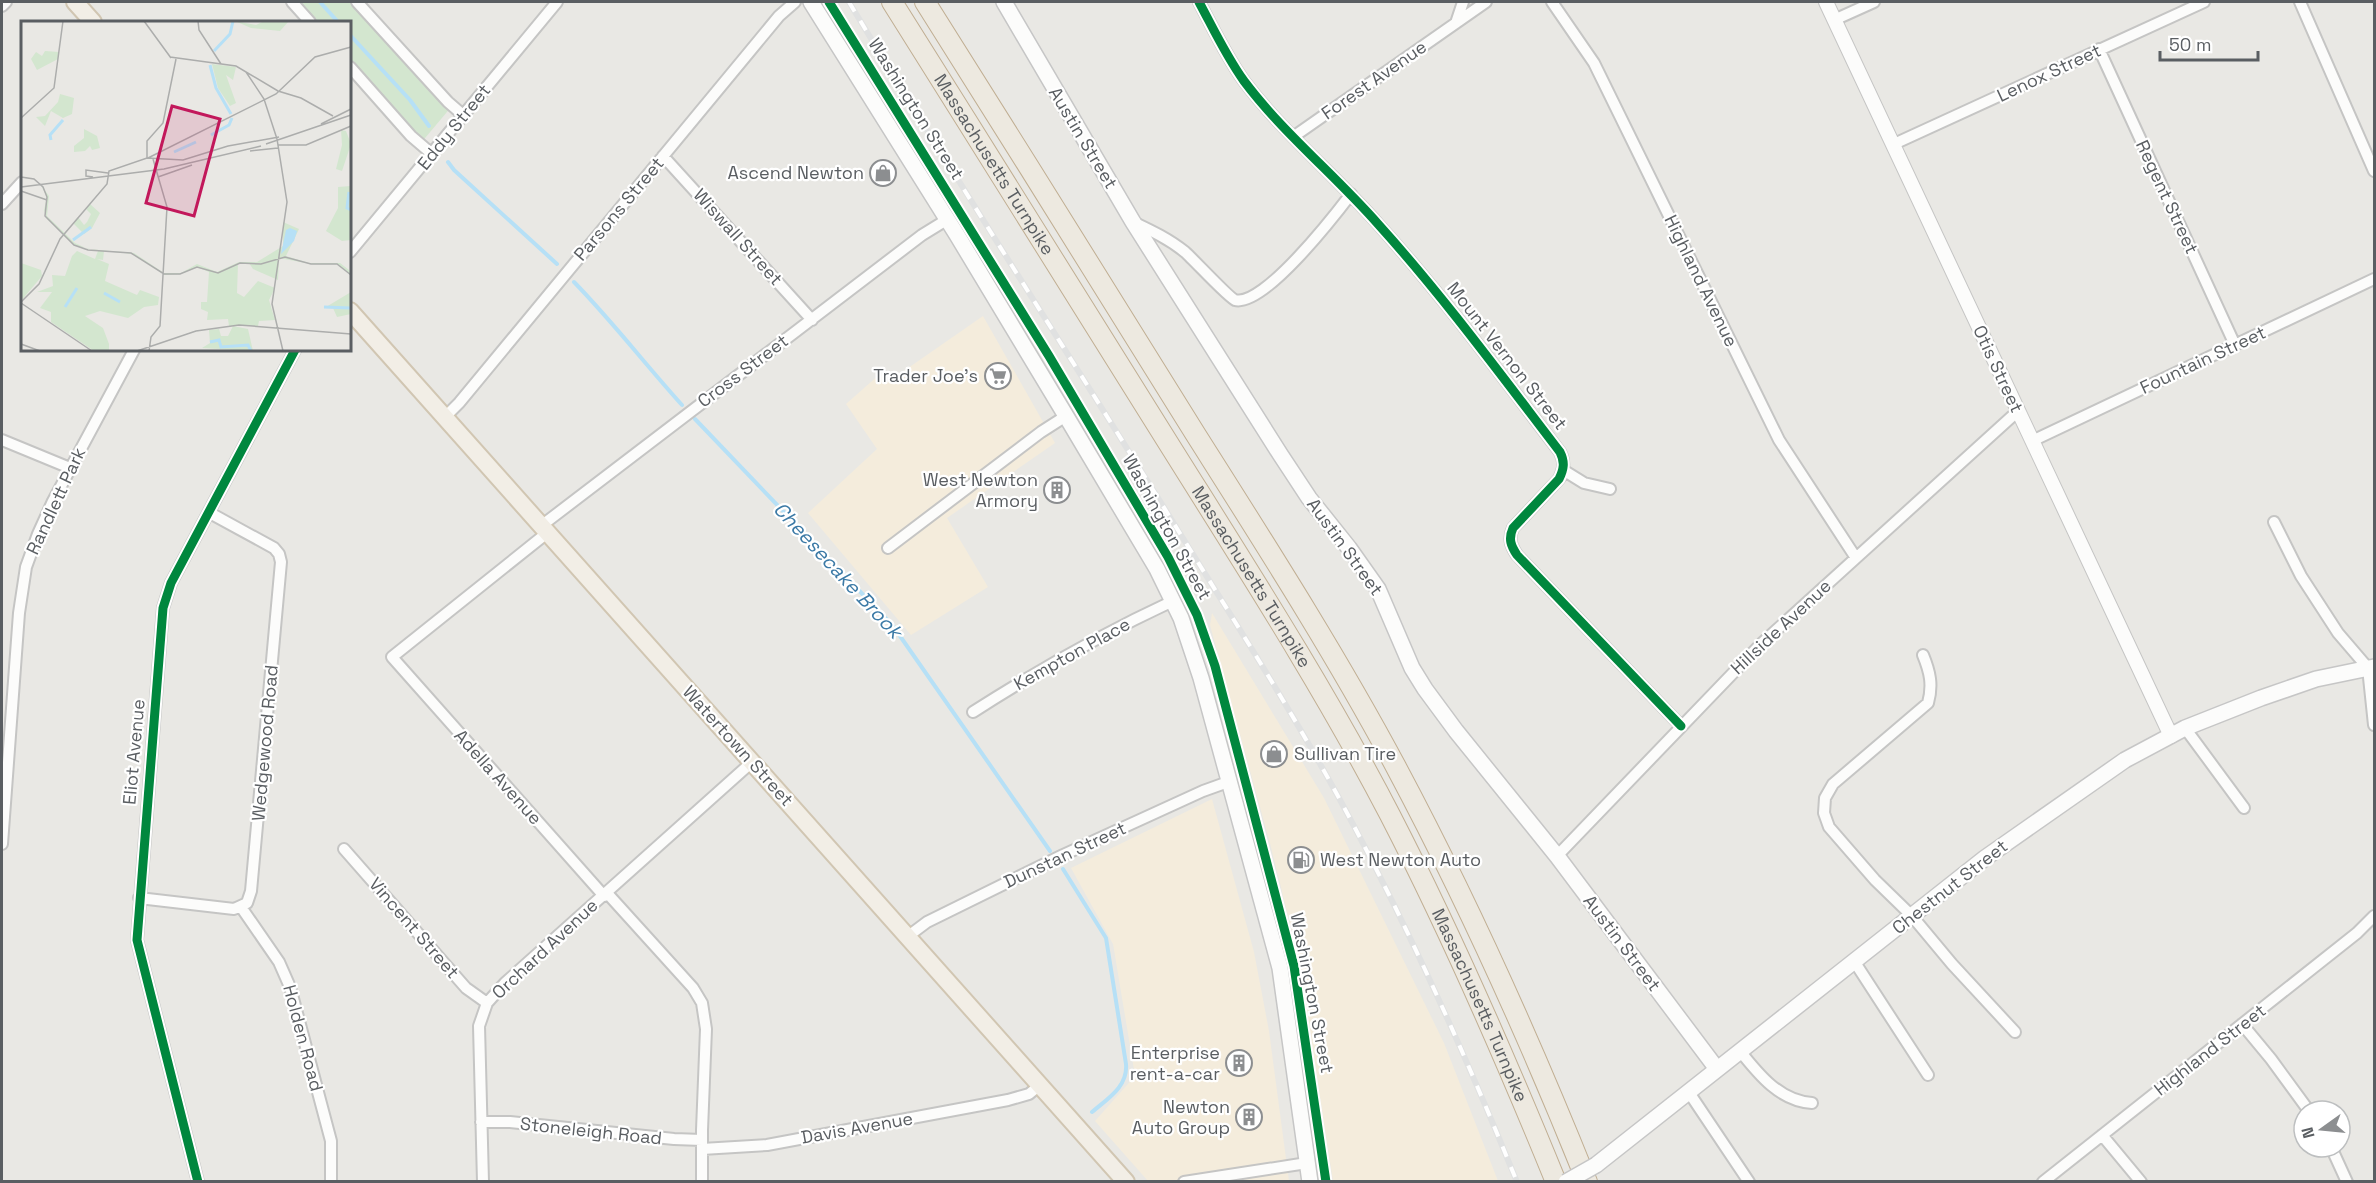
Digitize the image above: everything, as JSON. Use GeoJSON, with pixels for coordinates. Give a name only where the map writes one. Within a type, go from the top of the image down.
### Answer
{"type":"FeatureCollection","features":[{"type":"Feature","properties":{"kind":"highway","name":"Massachusetts Turnpike"},"geometry":{"type":"LineString","coordinates":[[892,2],[1271,607],[1348,740],[1390,816],[1450,936],[1509,1066],[1556,1182]]}},
{"type":"Feature","properties":{"kind":"highway","name":"Massachusetts Turnpike"},"geometry":{"type":"LineString","coordinates":[[926,2],[1292,588],[1377,733],[1440,850],[1591,1173]]}},
{"type":"Feature","properties":{"kind":"main road"},"geometry":{"type":"LineString","coordinates":[[75,2],[92,21]]}},
{"type":"Feature","properties":{"kind":"main road","name":"Washington Street"},"geometry":{"type":"LineString","coordinates":[[811,2],[948,219],[1151,557],[1173,601],[1197,664],[1280,968],[1310,1182]]}},
{"type":"Feature","properties":{"kind":"main road","name":"Austin Street"},"geometry":{"type":"LineString","coordinates":[[1004,2],[1133,222],[1309,498],[1378,589],[1412,668],[1425,689],[1557,856],[1717,1069]]}},
{"type":"Feature","properties":{"kind":"main road","name":"Watertown Street"},"geometry":{"type":"LineString","coordinates":[[351,312],[1126,1182]]}},
{"type":"Feature","properties":{"kind":"main road","name":"Chestnut Street"},"geometry":{"type":"LineString","coordinates":[[1566,1182],[1591,1173],[1688,1091],[1985,858],[2125,760],[2178,732],[2223,712],[2292,687],[2372,665]]}},
{"type":"Feature","properties":{"kind":"street"},"geometry":{"type":"LineString","coordinates":[[2,6],[6,2]]}},
{"type":"Feature","properties":{"kind":"street"},"geometry":{"type":"LineString","coordinates":[[292,2],[309,21]]}},
{"type":"Feature","properties":{"kind":"street"},"geometry":{"type":"LineString","coordinates":[[357,2],[448,102],[463,115]]}},
{"type":"Feature","properties":{"kind":"street","name":"Eddy Street"},"geometry":{"type":"LineString","coordinates":[[351,251],[557,2]]}},
{"type":"Feature","properties":{"kind":"street","name":"Parsons Street"},"geometry":{"type":"LineString","coordinates":[[445,417],[779,16],[795,2]]}},
{"type":"Feature","properties":{"kind":"street","name":"Mount Vernon Street"},"geometry":{"type":"LineString","coordinates":[[1199,2],[1243,79],[1293,137],[1351,194],[1424,276],[1560,452],[1564,460],[1563,470]]}},
{"type":"Feature","properties":{"kind":"street"},"geometry":{"type":"LineString","coordinates":[[1456,23],[1462,2]]}},
{"type":"Feature","properties":{"kind":"street","name":"Forest Avenue"},"geometry":{"type":"LineString","coordinates":[[1293,137],[1486,2]]}},
{"type":"Feature","properties":{"kind":"street","name":"Highland Avenue"},"geometry":{"type":"LineString","coordinates":[[1552,2],[1594,63],[1779,440],[1856,558]]}},
{"type":"Feature","properties":{"kind":"street","name":"Otis Street"},"geometry":{"type":"LineString","coordinates":[[1826,2],[2032,441],[2178,732]]}},
{"type":"Feature","properties":{"kind":"street"},"geometry":{"type":"LineString","coordinates":[[1834,20],[1874,2]]}},
{"type":"Feature","properties":{"kind":"street","name":"Lenox Street"},"geometry":{"type":"LineString","coordinates":[[1894,144],[2204,2]]}},
{"type":"Feature","properties":{"kind":"street"},"geometry":{"type":"LineString","coordinates":[[2300,2],[2374,171]]}},
{"type":"Feature","properties":{"kind":"street","name":"Regent Street"},"geometry":{"type":"LineString","coordinates":[[2099,49],[2235,345]]}},
{"type":"Feature","properties":{"kind":"street"},"geometry":{"type":"LineString","coordinates":[[351,67],[411,136],[432,154]]}},
{"type":"Feature","properties":{"kind":"street","name":"Wiswall Street"},"geometry":{"type":"LineString","coordinates":[[663,156],[812,320]]}},
{"type":"Feature","properties":{"kind":"street"},"geometry":{"type":"LineString","coordinates":[[2,204],[21,183]]}},
{"type":"Feature","properties":{"kind":"street"},"geometry":{"type":"LineString","coordinates":[[1133,222],[1166,238],[1203,268],[1226,294],[1235,300],[1243,300],[1268,285],[1287,268],[1316,238],[1351,194]]}},
{"type":"Feature","properties":{"kind":"street","name":"Cross Street"},"geometry":{"type":"LineString","coordinates":[[544,530],[922,235],[948,219]]}},
{"type":"Feature","properties":{"kind":"street","name":"Fountain Street"},"geometry":{"type":"LineString","coordinates":[[2032,441],[2374,279]]}},
{"type":"Feature","properties":{"kind":"street","name":"Randlett Park"},"geometry":{"type":"LineString","coordinates":[[2,844],[21,592],[26,567],[38,534],[70,468],[133,351]]}},
{"type":"Feature","properties":{"kind":"street","name":"Eliot Avenue"},"geometry":{"type":"LineString","coordinates":[[198,1182],[140,959],[136,933],[163,608],[171,583],[294,351]]}},
{"type":"Feature","properties":{"kind":"street","name":"Hillside Avenue"},"geometry":{"type":"LineString","coordinates":[[1557,856],[1766,639],[2018,411]]}},
{"type":"Feature","properties":{"kind":"street"},"geometry":{"type":"LineString","coordinates":[[888,548],[1041,432],[1066,416]]}},
{"type":"Feature","properties":{"kind":"street"},"geometry":{"type":"LineString","coordinates":[[2,440],[70,468]]}},
{"type":"Feature","properties":{"kind":"street"},"geometry":{"type":"LineString","coordinates":[[1610,489],[1584,483],[1563,470],[1559,479],[1513,528],[1510,535],[1513,548],[1681,726]]}},
{"type":"Feature","properties":{"kind":"street","name":"Wedgewood Road"},"geometry":{"type":"LineString","coordinates":[[210,513],[274,548],[281,562],[251,891],[249,899],[241,907]]}},
{"type":"Feature","properties":{"kind":"street"},"geometry":{"type":"LineString","coordinates":[[2274,522],[2301,576],[2338,633],[2372,665],[2374,725]]}},
{"type":"Feature","properties":{"kind":"street","name":"Adella Avenue"},"geometry":{"type":"LineString","coordinates":[[544,530],[392,657],[605,894]]}},
{"type":"Feature","properties":{"kind":"street","name":"Kempton Place"},"geometry":{"type":"LineString","coordinates":[[973,712],[1028,677],[1123,624],[1173,601]]}},
{"type":"Feature","properties":{"kind":"street"},"geometry":{"type":"LineString","coordinates":[[1923,655],[1932,691],[1928,703],[1833,784],[1825,798],[1824,813],[1829,827],[1875,880],[1912,916],[1952,964],[2015,1032]]}},
{"type":"Feature","properties":{"kind":"street"},"geometry":{"type":"LineString","coordinates":[[2178,732],[2244,808]]}},
{"type":"Feature","properties":{"kind":"street"},"geometry":{"type":"LineString","coordinates":[[702,1182],[706,1029],[702,1003],[693,988],[605,894],[753,762]]}},
{"type":"Feature","properties":{"kind":"street","name":"Dunstan Street"},"geometry":{"type":"LineString","coordinates":[[907,937],[927,922],[1063,855],[1203,791],[1228,782]]}},
{"type":"Feature","properties":{"kind":"street","name":"Vincent Street"},"geometry":{"type":"LineString","coordinates":[[344,849],[466,988],[487,1003]]}},
{"type":"Feature","properties":{"kind":"street","name":"Orchard Avenue"},"geometry":{"type":"LineString","coordinates":[[483,1182],[479,1026],[487,1003],[498,990],[605,894]]}},
{"type":"Feature","properties":{"kind":"street"},"geometry":{"type":"LineString","coordinates":[[139,898],[230,909],[241,907]]}},
{"type":"Feature","properties":{"kind":"street","name":"Holden Road"},"geometry":{"type":"LineString","coordinates":[[241,907],[279,962],[290,987],[331,1141],[331,1182]]}},
{"type":"Feature","properties":{"kind":"street","name":"Highland Street"},"geometry":{"type":"LineString","coordinates":[[2043,1182],[2357,933],[2374,917]]}},
{"type":"Feature","properties":{"kind":"street"},"geometry":{"type":"LineString","coordinates":[[1854,962],[1928,1075]]}},
{"type":"Feature","properties":{"kind":"street"},"geometry":{"type":"LineString","coordinates":[[2242,1024],[2300,1099]]}},
{"type":"Feature","properties":{"kind":"street"},"geometry":{"type":"LineString","coordinates":[[1740,1051],[1755,1069],[1785,1097],[1812,1103]]}},
{"type":"Feature","properties":{"kind":"street","name":"Davis Avenue"},"geometry":{"type":"LineString","coordinates":[[702,1144],[767,1145],[1008,1100],[1029,1094],[1040,1085]]}},
{"type":"Feature","properties":{"kind":"street"},"geometry":{"type":"LineString","coordinates":[[1688,1091],[1749,1182]]}},
{"type":"Feature","properties":{"kind":"street","name":"Stoneleigh Road"},"geometry":{"type":"LineString","coordinates":[[481,1122],[510,1122],[702,1144]]}},
{"type":"Feature","properties":{"kind":"street"},"geometry":{"type":"LineString","coordinates":[[2102,1135],[2141,1182]]}},
{"type":"Feature","properties":{"kind":"street"},"geometry":{"type":"LineString","coordinates":[[2336,1159],[2347,1182]]}},
{"type":"Feature","properties":{"kind":"street"},"geometry":{"type":"LineString","coordinates":[[1184,1182],[1307,1163]]}},
{"type":"Feature","properties":{"kind":"shaded area"},"geometry":{"type":"Polygon","coordinates":[[[983,316],[1055,443],[947,518],[988,587],[911,635],[808,513],[877,449],[846,404],[880,374],[888,382],[983,316]]]}},
{"type":"Feature","properties":{"kind":"shaded area"},"geometry":{"type":"Polygon","coordinates":[[[1212,613],[1324,798],[1444,1043],[1498,1181],[1333,1181],[1299,960],[1271,847],[1210,625],[1212,613]]]}},
{"type":"Feature","properties":{"kind":"shaded area"},"geometry":{"type":"Polygon","coordinates":[[[1212,799],[1254,952],[1269,1031],[1289,1181],[1148,1181],[1095,1121],[1135,1076],[1113,944],[1071,868],[1212,799]]]}},
{"type":"Feature","properties":{"kind":"green space"},"geometry":{"type":"Polygon","coordinates":[[[292,2],[358,2],[452,106],[420,144],[351,67],[351,21],[310,21],[292,2]]]}},
{"type":"Feature","properties":{"kind":"waterway","name":"Cheesecake Brook"},"geometry":{"type":"LineString","coordinates":[[320,2],[337,21]]}},
{"type":"Feature","properties":{"kind":"waterway","name":"Cheesecake Brook"},"geometry":{"type":"LineString","coordinates":[[351,36],[410,100],[429,126]]}},
{"type":"Feature","properties":{"kind":"waterway","name":"Cheesecake Brook"},"geometry":{"type":"LineString","coordinates":[[448,162],[557,264]]}},
{"type":"Feature","properties":{"kind":"waterway","name":"Cheesecake Brook"},"geometry":{"type":"LineString","coordinates":[[574,282],[682,405]]}},
{"type":"Feature","properties":{"kind":"waterway","name":"Cheesecake Brook"},"geometry":{"type":"LineString","coordinates":[[695,419],[893,626],[1050,851]]}},
{"type":"Feature","properties":{"kind":"waterway","name":"Cheesecake Brook"},"geometry":{"type":"LineString","coordinates":[[1063,869],[1106,938],[1126,1064],[1126,1072],[1120,1086],[1092,1112]]}},
{"type":"Feature","properties":{"kind":"railway"},"geometry":{"type":"LineString","coordinates":[[849,2],[1242,633],[1320,764],[1411,939],[1517,1182]]}},
{"type":"Feature","properties":{"kind":"cycle path"},"geometry":{"type":"LineString","coordinates":[[829,2],[1049,356],[1168,557],[1197,615],[1215,666],[1294,966],[1326,1182]]}},
{"type":"Feature","properties":{"kind":"cycle path"},"geometry":{"type":"LineString","coordinates":[[1199,2],[1231,62],[1259,100],[1361,206],[1426,279],[1560,452],[1563,466],[1559,479],[1513,528],[1510,539],[1513,549],[1681,726]]}},
{"type":"Feature","properties":{"kind":"cycle path"},"geometry":{"type":"LineString","coordinates":[[198,1182],[137,940],[163,608],[171,583],[294,351]]}},
{"type":"Feature","properties":{"kind":"place","name":"Ascend Newton"},"geometry":{"type":"Point","coordinates":[883,173]}},
{"type":"Feature","properties":{"kind":"place","name":"Trader Joe's"},"geometry":{"type":"Point","coordinates":[998,376]}},
{"type":"Feature","properties":{"kind":"place","name":"West Newton Armory"},"geometry":{"type":"Point","coordinates":[1057,490]}},
{"type":"Feature","properties":{"kind":"place","name":"Sullivan Tire"},"geometry":{"type":"Point","coordinates":[1274,754]}},
{"type":"Feature","properties":{"kind":"place","name":"West Newton Auto"},"geometry":{"type":"Point","coordinates":[1301,860]}},
{"type":"Feature","properties":{"kind":"place","name":"Enterprise rent-a-car"},"geometry":{"type":"Point","coordinates":[1239,1063]}},
{"type":"Feature","properties":{"kind":"place","name":"Newton Auto Group"},"geometry":{"type":"Point","coordinates":[1249,1117]}}]}
